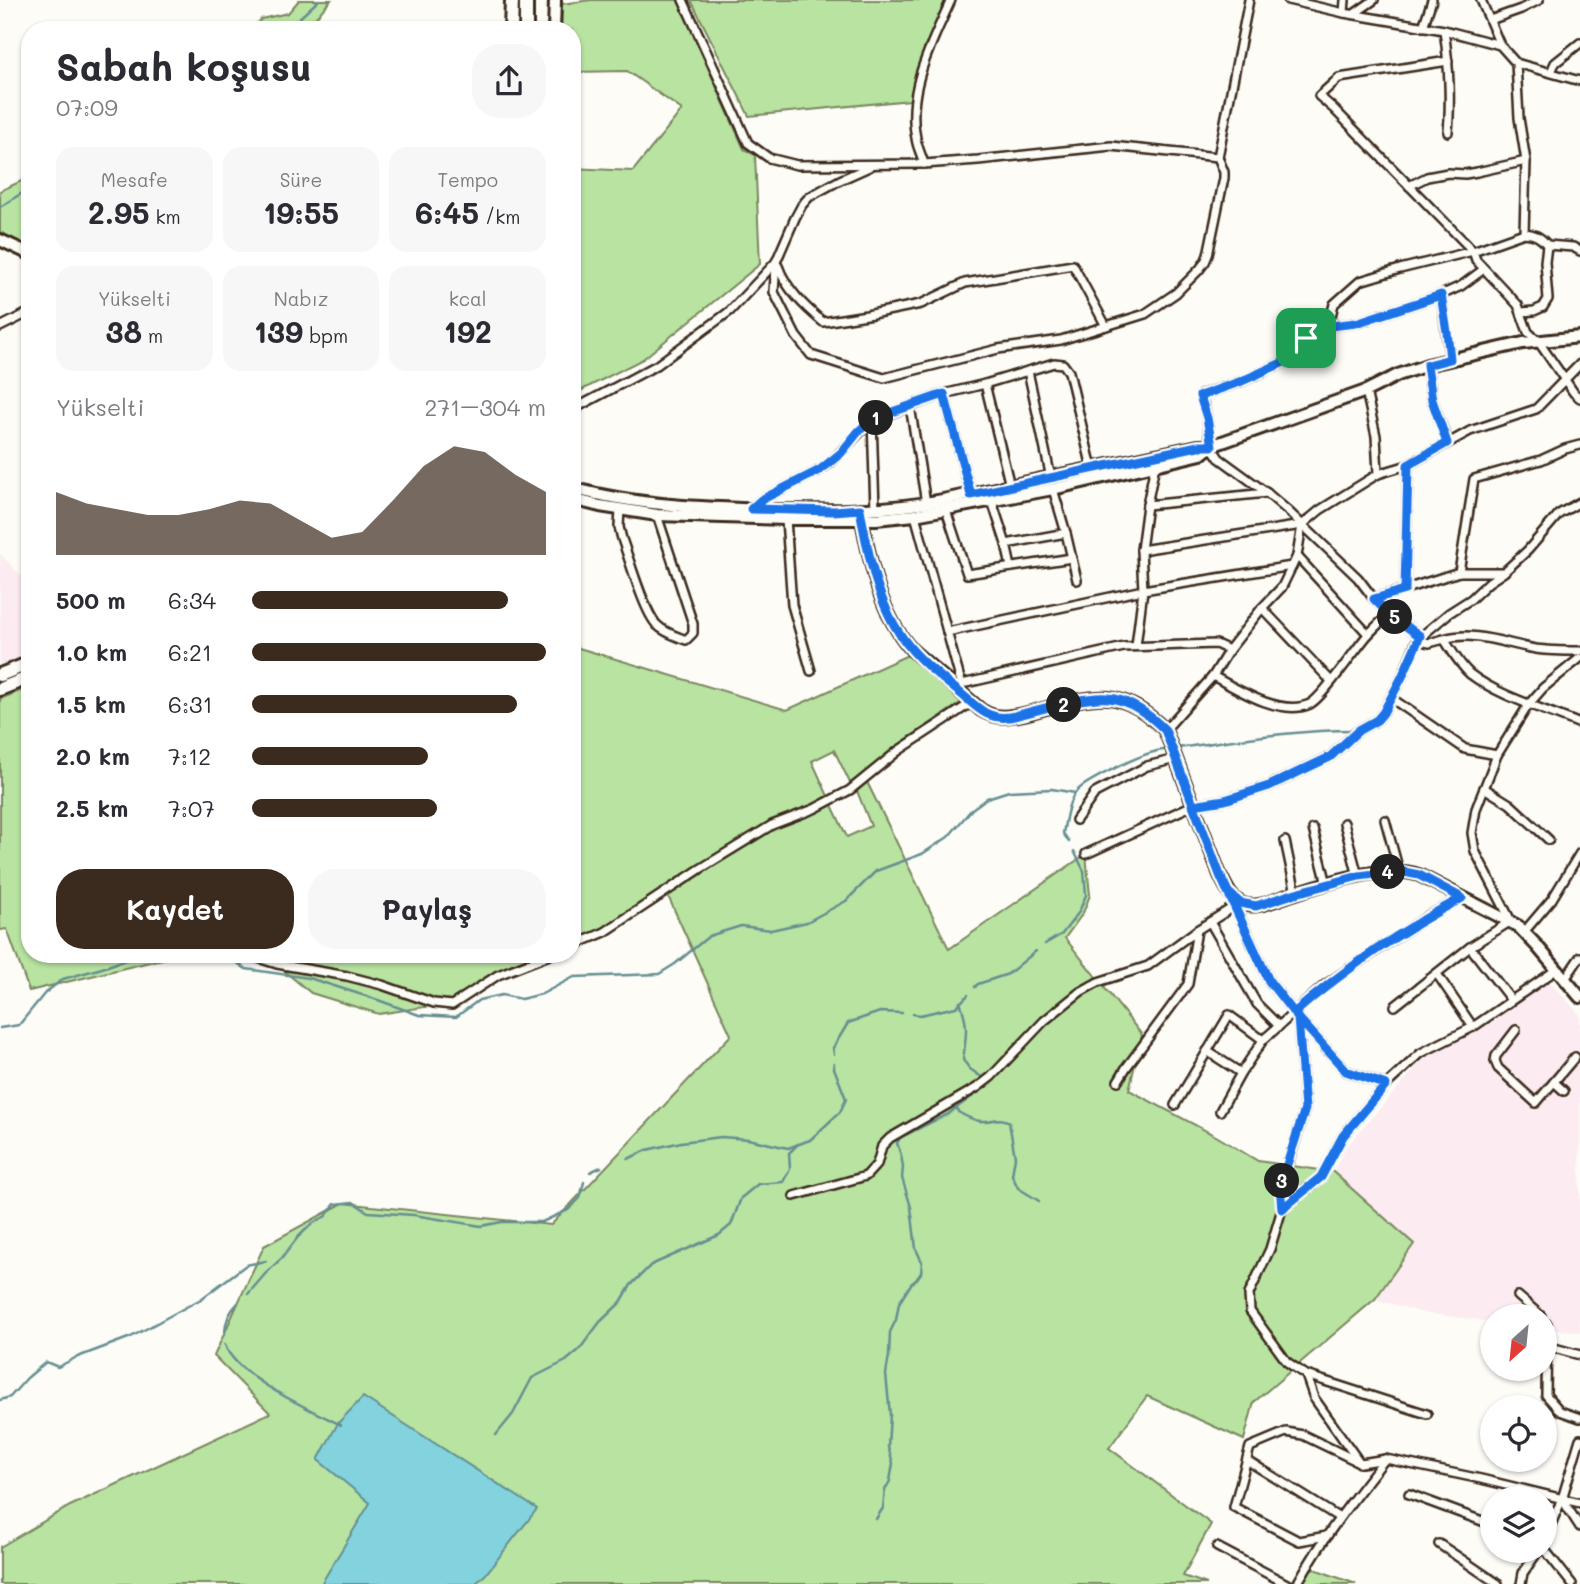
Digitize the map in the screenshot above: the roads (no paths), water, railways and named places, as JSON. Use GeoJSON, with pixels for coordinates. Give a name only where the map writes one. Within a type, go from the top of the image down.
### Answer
{"type":"FeatureCollection","features":[{"type":"Feature","properties":{"kind":"highway"},"geometry":{"type":"LineString","coordinates":[[511,21],[512,0]]}},
{"type":"Feature","properties":{"kind":"highway"},"geometry":{"type":"LineString","coordinates":[[526,0],[526,21]]}},
{"type":"Feature","properties":{"kind":"highway"},"geometry":{"type":"LineString","coordinates":[[0,676],[21,667]]}},
{"type":"Feature","properties":{"kind":"highway"},"geometry":{"type":"LineString","coordinates":[[0,689],[21,681]]}},
{"type":"Feature","properties":{"kind":"main road"},"geometry":{"type":"LineString","coordinates":[[554,21],[555,0]]}},
{"type":"Feature","properties":{"kind":"main road"},"geometry":{"type":"LineString","coordinates":[[0,240],[21,250]]}},
{"type":"Feature","properties":{"kind":"main road"},"geometry":{"type":"LineString","coordinates":[[581,501],[657,514],[786,519],[861,514],[915,515],[946,510],[992,501],[1052,484],[1155,466],[1201,454],[1212,446],[1366,391],[1398,375],[1427,365],[1538,341],[1580,337]]}},
{"type":"Feature","properties":{"kind":"main road"},"geometry":{"type":"LineString","coordinates":[[581,490],[660,504],[861,514],[874,509],[926,503],[1010,486],[1052,484],[1091,468],[1198,446],[1212,446]]}},
{"type":"Feature","properties":{"kind":"main road"},"geometry":{"type":"LineString","coordinates":[[861,514],[877,583],[889,615],[906,643],[968,700],[989,715],[1004,718],[1083,700],[1109,698],[1127,703],[1154,719],[1165,730],[1220,875],[1228,892],[1238,904],[1256,906],[1359,876],[1399,871],[1419,875],[1511,921],[1524,932],[1578,994]]}},
{"type":"Feature","properties":{"kind":"street"},"geometry":{"type":"LineString","coordinates":[[682,0],[748,143],[769,158],[797,165],[924,164],[1111,146],[1218,157]]}},
{"type":"Feature","properties":{"kind":"street"},"geometry":{"type":"LineString","coordinates":[[924,164],[915,138],[915,94],[927,53],[951,0]]}},
{"type":"Feature","properties":{"kind":"street"},"geometry":{"type":"LineString","coordinates":[[874,165],[821,189],[802,205],[776,262],[774,292],[796,336],[811,355],[884,379],[998,349],[1061,340],[1133,319],[1153,310],[1176,293],[1205,262],[1224,178],[1218,157],[1249,0]]}},
{"type":"Feature","properties":{"kind":"street"},"geometry":{"type":"LineString","coordinates":[[1289,0],[1344,13],[1444,30],[1500,45]]}},
{"type":"Feature","properties":{"kind":"street"},"geometry":{"type":"LineString","coordinates":[[1344,13],[1345,0]]}},
{"type":"Feature","properties":{"kind":"street"},"geometry":{"type":"LineString","coordinates":[[1353,14],[1374,0]]}},
{"type":"Feature","properties":{"kind":"street"},"geometry":{"type":"LineString","coordinates":[[1423,27],[1432,0]]}},
{"type":"Feature","properties":{"kind":"street"},"geometry":{"type":"LineString","coordinates":[[1481,0],[1500,45],[1516,63],[1580,81]]}},
{"type":"Feature","properties":{"kind":"street"},"geometry":{"type":"LineString","coordinates":[[1490,20],[1539,0]]}},
{"type":"Feature","properties":{"kind":"street"},"geometry":{"type":"LineString","coordinates":[[1444,30],[1450,103],[1448,132]]}},
{"type":"Feature","properties":{"kind":"street"},"geometry":{"type":"LineString","coordinates":[[1551,72],[1555,63],[1580,43]]}},
{"type":"Feature","properties":{"kind":"street"},"geometry":{"type":"LineString","coordinates":[[1448,61],[1339,78],[1319,96],[1473,251],[1476,260],[1518,305],[1528,332],[1538,341],[1580,398]]}},
{"type":"Feature","properties":{"kind":"street"},"geometry":{"type":"LineString","coordinates":[[1516,63],[1519,118],[1526,161],[1524,233]]}},
{"type":"Feature","properties":{"kind":"street"},"geometry":{"type":"LineString","coordinates":[[1409,186],[1427,177],[1448,173],[1465,174],[1526,161]]}},
{"type":"Feature","properties":{"kind":"street"},"geometry":{"type":"LineString","coordinates":[[1086,854],[1193,805],[1225,800],[1269,786],[1330,757],[1359,730],[1377,720],[1402,677],[1420,636],[1389,614],[1358,578],[1302,524],[1219,458],[1212,446],[1200,396],[1284,362],[1306,338],[1318,332],[1330,320],[1334,304],[1360,281],[1400,268],[1473,251],[1524,233],[1533,234],[1547,245],[1573,247],[1580,251]]}},
{"type":"Feature","properties":{"kind":"street"},"geometry":{"type":"LineString","coordinates":[[1522,312],[1543,307],[1548,299],[1545,262],[1547,245]]}},
{"type":"Feature","properties":{"kind":"street"},"geometry":{"type":"LineString","coordinates":[[776,262],[783,281],[808,310],[823,322],[921,304],[965,283],[1073,265],[1106,326]]}},
{"type":"Feature","properties":{"kind":"street"},"geometry":{"type":"LineString","coordinates":[[581,405],[657,365],[730,311],[776,262]]}},
{"type":"Feature","properties":{"kind":"street"},"geometry":{"type":"LineString","coordinates":[[1322,327],[1356,323],[1441,295],[1461,286],[1484,269]]}},
{"type":"Feature","properties":{"kind":"street"},"geometry":{"type":"LineString","coordinates":[[1441,295],[1450,359]]}},
{"type":"Feature","properties":{"kind":"street"},"geometry":{"type":"LineString","coordinates":[[0,327],[21,316]]}},
{"type":"Feature","properties":{"kind":"street"},"geometry":{"type":"LineString","coordinates":[[751,509],[761,500],[820,470],[841,453],[872,419],[944,394],[1054,363],[1063,364],[1067,368],[1091,468]]}},
{"type":"Feature","properties":{"kind":"street"},"geometry":{"type":"LineString","coordinates":[[1141,550],[1302,524],[1378,474],[1408,465],[1470,432],[1536,409],[1580,364]]}},
{"type":"Feature","properties":{"kind":"street"},"geometry":{"type":"LineString","coordinates":[[1427,365],[1432,400],[1447,443]]}},
{"type":"Feature","properties":{"kind":"street"},"geometry":{"type":"LineString","coordinates":[[1028,371],[1052,484],[1077,580]]}},
{"type":"Feature","properties":{"kind":"street"},"geometry":{"type":"LineString","coordinates":[[985,384],[1010,486]]}},
{"type":"Feature","properties":{"kind":"street"},"geometry":{"type":"LineString","coordinates":[[1366,391],[1376,436],[1378,474]]}},
{"type":"Feature","properties":{"kind":"street"},"geometry":{"type":"LineString","coordinates":[[944,394],[971,495]]}},
{"type":"Feature","properties":{"kind":"street"},"geometry":{"type":"LineString","coordinates":[[910,406],[926,503]]}},
{"type":"Feature","properties":{"kind":"street"},"geometry":{"type":"LineString","coordinates":[[872,419],[874,509]]}},
{"type":"Feature","properties":{"kind":"street"},"geometry":{"type":"LineString","coordinates":[[1459,572],[1474,479],[1541,460],[1580,445]]}},
{"type":"Feature","properties":{"kind":"street"},"geometry":{"type":"LineString","coordinates":[[1405,590],[1408,465]]}},
{"type":"Feature","properties":{"kind":"street"},"geometry":{"type":"LineString","coordinates":[[1136,646],[1143,590],[1141,550],[1155,466]]}},
{"type":"Feature","properties":{"kind":"street"},"geometry":{"type":"LineString","coordinates":[[1147,505],[1266,493]]}},
{"type":"Feature","properties":{"kind":"street"},"geometry":{"type":"LineString","coordinates":[[992,501],[1011,567]]}},
{"type":"Feature","properties":{"kind":"street"},"geometry":{"type":"LineString","coordinates":[[1417,640],[1449,612],[1471,600],[1504,572],[1528,550],[1559,514],[1580,502]]}},
{"type":"Feature","properties":{"kind":"street"},"geometry":{"type":"LineString","coordinates":[[620,509],[622,539],[648,612],[664,631],[686,640],[692,633],[693,624],[657,514]]}},
{"type":"Feature","properties":{"kind":"street"},"geometry":{"type":"LineString","coordinates":[[946,510],[967,574],[1072,558]]}},
{"type":"Feature","properties":{"kind":"street"},"geometry":{"type":"LineString","coordinates":[[581,942],[605,932],[772,825],[814,809],[850,790],[968,700],[915,515]]}},
{"type":"Feature","properties":{"kind":"street"},"geometry":{"type":"LineString","coordinates":[[786,519],[792,606],[811,671]]}},
{"type":"Feature","properties":{"kind":"street"},"geometry":{"type":"LineString","coordinates":[[1165,730],[1213,677],[1229,650],[1282,587],[1297,556],[1302,524]]}},
{"type":"Feature","properties":{"kind":"street"},"geometry":{"type":"LineString","coordinates":[[1006,544],[1066,533]]}},
{"type":"Feature","properties":{"kind":"street"},"geometry":{"type":"LineString","coordinates":[[1297,556],[1368,634]]}},
{"type":"Feature","properties":{"kind":"street"},"geometry":{"type":"LineString","coordinates":[[947,632],[1143,590],[1292,566]]}},
{"type":"Feature","properties":{"kind":"street"},"geometry":{"type":"LineString","coordinates":[[1374,599],[1459,572],[1504,572]]}},
{"type":"Feature","properties":{"kind":"street"},"geometry":{"type":"LineString","coordinates":[[1262,608],[1331,681]]}},
{"type":"Feature","properties":{"kind":"street"},"geometry":{"type":"LineString","coordinates":[[1213,677],[1243,694],[1277,706],[1294,707],[1311,703],[1368,634],[1389,614]]}},
{"type":"Feature","properties":{"kind":"street"},"geometry":{"type":"LineString","coordinates":[[1417,640],[1429,643],[1456,635],[1538,649],[1580,651]]}},
{"type":"Feature","properties":{"kind":"street"},"geometry":{"type":"LineString","coordinates":[[1444,639],[1469,673],[1488,686],[1580,724]]}},
{"type":"Feature","properties":{"kind":"street"},"geometry":{"type":"LineString","coordinates":[[962,684],[1124,647],[1216,644],[1229,650]]}},
{"type":"Feature","properties":{"kind":"street"},"geometry":{"type":"LineString","coordinates":[[1395,1006],[1470,947],[1511,921],[1475,851],[1472,834],[1476,809],[1497,755],[1529,704],[1580,658]]}},
{"type":"Feature","properties":{"kind":"street"},"geometry":{"type":"LineString","coordinates":[[1391,698],[1465,749],[1497,755]]}},
{"type":"Feature","properties":{"kind":"street"},"geometry":{"type":"LineString","coordinates":[[1076,820],[1095,793],[1146,766],[1175,758]]}},
{"type":"Feature","properties":{"kind":"street"},"geometry":{"type":"LineString","coordinates":[[1484,788],[1510,804],[1549,840]]}},
{"type":"Feature","properties":{"kind":"street"},"geometry":{"type":"LineString","coordinates":[[1385,820],[1399,871]]}},
{"type":"Feature","properties":{"kind":"street"},"geometry":{"type":"LineString","coordinates":[[1344,823],[1359,876]]}},
{"type":"Feature","properties":{"kind":"street"},"geometry":{"type":"LineString","coordinates":[[1313,829],[1327,884]]}},
{"type":"Feature","properties":{"kind":"street"},"geometry":{"type":"LineString","coordinates":[[1285,841],[1296,893]]}},
{"type":"Feature","properties":{"kind":"street"},"geometry":{"type":"LineString","coordinates":[[1524,932],[1552,899],[1580,853]]}},
{"type":"Feature","properties":{"kind":"street"},"geometry":{"type":"LineString","coordinates":[[1220,1111],[1263,1040],[1296,1015],[1325,985],[1428,916],[1462,898]]}},
{"type":"Feature","properties":{"kind":"street"},"geometry":{"type":"LineString","coordinates":[[794,1196],[866,1176],[877,1164],[882,1146],[890,1138],[978,1087],[991,1077],[1039,1026],[1080,992],[1098,982],[1148,965],[1238,904],[1269,981],[1296,1015],[1346,1071],[1386,1085]]}},
{"type":"Feature","properties":{"kind":"street"},"geometry":{"type":"LineString","coordinates":[[1210,922],[1257,1004],[1279,1026]]}},
{"type":"Feature","properties":{"kind":"street"},"geometry":{"type":"LineString","coordinates":[[1118,1081],[1188,984],[1197,930]]}},
{"type":"Feature","properties":{"kind":"street"},"geometry":{"type":"LineString","coordinates":[[1470,947],[1511,1000]]}},
{"type":"Feature","properties":{"kind":"street"},"geometry":{"type":"LineString","coordinates":[[1565,979],[1580,957]]}},
{"type":"Feature","properties":{"kind":"street"},"geometry":{"type":"LineString","coordinates":[[274,963],[382,985],[434,1003],[452,1005],[498,975],[528,963]]}},
{"type":"Feature","properties":{"kind":"street"},"geometry":{"type":"LineString","coordinates":[[1282,1209],[1321,1177],[1343,1136],[1386,1085],[1421,1053],[1473,1027],[1556,970]]}},
{"type":"Feature","properties":{"kind":"street"},"geometry":{"type":"LineString","coordinates":[[1437,974],[1473,1027]]}},
{"type":"Feature","properties":{"kind":"street"},"geometry":{"type":"LineString","coordinates":[[1175,1105],[1229,1014],[1263,1040]]}},
{"type":"Feature","properties":{"kind":"street"},"geometry":{"type":"LineString","coordinates":[[1296,1015],[1305,1109],[1280,1186],[1282,1209],[1270,1249],[1249,1294],[1250,1311],[1287,1362],[1306,1375],[1427,1413]]}},
{"type":"Feature","properties":{"kind":"street"},"geometry":{"type":"LineString","coordinates":[[1516,1030],[1495,1061],[1498,1068],[1536,1102],[1574,1058]]}},
{"type":"Feature","properties":{"kind":"street"},"geometry":{"type":"LineString","coordinates":[[1208,1051],[1241,1073]]}},
{"type":"Feature","properties":{"kind":"street"},"geometry":{"type":"LineString","coordinates":[[1554,1082],[1564,1091]]}},
{"type":"Feature","properties":{"kind":"street"},"geometry":{"type":"LineString","coordinates":[[1518,1296],[1527,1304]]}},
{"type":"Feature","properties":{"kind":"street"},"geometry":{"type":"LineString","coordinates":[[1558,1349],[1580,1354]]}},
{"type":"Feature","properties":{"kind":"street"},"geometry":{"type":"LineString","coordinates":[[1306,1375],[1314,1398],[1361,1464]]}},
{"type":"Feature","properties":{"kind":"street"},"geometry":{"type":"LineString","coordinates":[[1546,1381],[1546,1395],[1560,1411],[1580,1418]]}},
{"type":"Feature","properties":{"kind":"street"},"geometry":{"type":"LineString","coordinates":[[1327,1536],[1299,1541],[1234,1507],[1250,1447],[1286,1432],[1303,1435],[1361,1464],[1386,1459],[1580,1503]]}},
{"type":"Feature","properties":{"kind":"street"},"geometry":{"type":"LineString","coordinates":[[1557,1510],[1580,1439]]}},
{"type":"Feature","properties":{"kind":"street"},"geometry":{"type":"LineString","coordinates":[[1297,1584],[1338,1517],[1386,1459]]}},
{"type":"Feature","properties":{"kind":"street"},"geometry":{"type":"LineString","coordinates":[[1248,1461],[1338,1517]]}},
{"type":"Feature","properties":{"kind":"street"},"geometry":{"type":"LineString","coordinates":[[1409,1494],[1480,1520]]}},
{"type":"Feature","properties":{"kind":"street"},"geometry":{"type":"LineString","coordinates":[[1562,1499],[1580,1527]]}},
{"type":"Feature","properties":{"kind":"street"},"geometry":{"type":"LineString","coordinates":[[1439,1545],[1495,1583]]}},
{"type":"Feature","properties":{"kind":"street"},"geometry":{"type":"LineString","coordinates":[[1217,1547],[1287,1584]]}},
{"type":"Feature","properties":{"kind":"street"},"geometry":{"type":"LineString","coordinates":[[1521,1584],[1523,1573],[1530,1563]]}},
{"type":"Feature","properties":{"kind":"street"},"geometry":{"type":"LineString","coordinates":[[1555,1563],[1572,1584]]}},
{"type":"Feature","properties":{"kind":"water"},"geometry":{"type":"Polygon","coordinates":[[[363,1397],[537,1509],[475,1584],[321,1584],[370,1503],[318,1460],[338,1423],[363,1397]]]}},
{"type":"Feature","properties":{"kind":"waterway"},"geometry":{"type":"LineString","coordinates":[[296,21],[319,0]]}},
{"type":"Feature","properties":{"kind":"waterway"},"geometry":{"type":"LineString","coordinates":[[0,207],[21,194]]}},
{"type":"Feature","properties":{"kind":"waterway"},"geometry":{"type":"LineString","coordinates":[[1177,748],[1288,734],[1354,730]]}},
{"type":"Feature","properties":{"kind":"waterway"},"geometry":{"type":"LineString","coordinates":[[1069,842],[1063,833],[1069,806],[1076,792],[1100,776],[1137,758],[1170,749]]}},
{"type":"Feature","properties":{"kind":"waterway"},"geometry":{"type":"LineString","coordinates":[[237,963],[246,969],[309,978],[419,1015],[456,1017],[479,1000],[502,995],[521,999],[542,994],[574,977],[659,974],[709,936],[741,926],[771,930],[807,922],[846,901],[876,871],[922,854],[948,837],[972,809],[987,798],[1009,791],[1052,789],[1075,793]]}},
{"type":"Feature","properties":{"kind":"waterway"},"geometry":{"type":"LineString","coordinates":[[1045,944],[1062,934],[1079,912],[1086,895],[1084,871],[1074,851]]}},
{"type":"Feature","properties":{"kind":"waterway"},"geometry":{"type":"LineString","coordinates":[[975,987],[1008,974],[1036,951]]}},
{"type":"Feature","properties":{"kind":"waterway"},"geometry":{"type":"LineString","coordinates":[[0,1028],[19,1025],[45,993],[63,979],[116,963]]}},
{"type":"Feature","properties":{"kind":"waterway"},"geometry":{"type":"LineString","coordinates":[[913,1014],[920,1015],[956,1007],[968,995]]}},
{"type":"Feature","properties":{"kind":"waterway"},"geometry":{"type":"LineString","coordinates":[[960,1002],[966,1025],[963,1060],[983,1078]]}},
{"type":"Feature","properties":{"kind":"waterway"},"geometry":{"type":"LineString","coordinates":[[834,1054],[833,1048],[848,1023],[880,1012],[902,1013]]}},
{"type":"Feature","properties":{"kind":"waterway"},"geometry":{"type":"LineString","coordinates":[[628,1159],[647,1150],[721,1137],[748,1139],[788,1148],[810,1140],[840,1112],[846,1099],[834,1063]]}},
{"type":"Feature","properties":{"kind":"waterway"},"geometry":{"type":"LineString","coordinates":[[876,1519],[883,1508],[893,1463],[888,1447],[890,1415],[886,1374],[890,1332],[896,1320],[899,1303],[921,1273],[922,1262],[916,1249],[911,1207],[902,1178],[903,1167],[897,1143],[900,1138],[948,1114],[984,1088]]}},
{"type":"Feature","properties":{"kind":"waterway"},"geometry":{"type":"LineString","coordinates":[[957,1108],[958,1112],[974,1120],[1002,1119],[1009,1122],[1015,1157],[1012,1175],[1018,1188],[1039,1201]]}},
{"type":"Feature","properties":{"kind":"waterway"},"geometry":{"type":"LineString","coordinates":[[496,1435],[513,1414],[532,1378],[566,1361],[579,1350],[600,1322],[621,1302],[631,1285],[651,1265],[719,1235],[731,1225],[741,1198],[758,1184],[783,1182],[790,1169],[789,1153],[798,1144]]}},
{"type":"Feature","properties":{"kind":"waterway"},"geometry":{"type":"LineString","coordinates":[[590,1172],[601,1167]]}},
{"type":"Feature","properties":{"kind":"waterway"},"geometry":{"type":"LineString","coordinates":[[248,1294],[298,1237],[313,1223],[326,1216],[335,1204],[353,1202],[368,1212],[414,1215],[481,1226],[502,1222],[542,1222],[568,1210],[580,1198],[584,1182]]}},
{"type":"Feature","properties":{"kind":"waterway"},"geometry":{"type":"LineString","coordinates":[[0,1400],[10,1397],[46,1362],[58,1367],[131,1337],[201,1299],[246,1265],[266,1261]]}},
{"type":"Feature","properties":{"kind":"waterway"},"geometry":{"type":"LineString","coordinates":[[225,1333],[228,1316],[238,1303]]}},
{"type":"Feature","properties":{"kind":"waterway"},"geometry":{"type":"LineString","coordinates":[[225,1345],[232,1357],[259,1380],[294,1402],[341,1425]]}}]}
